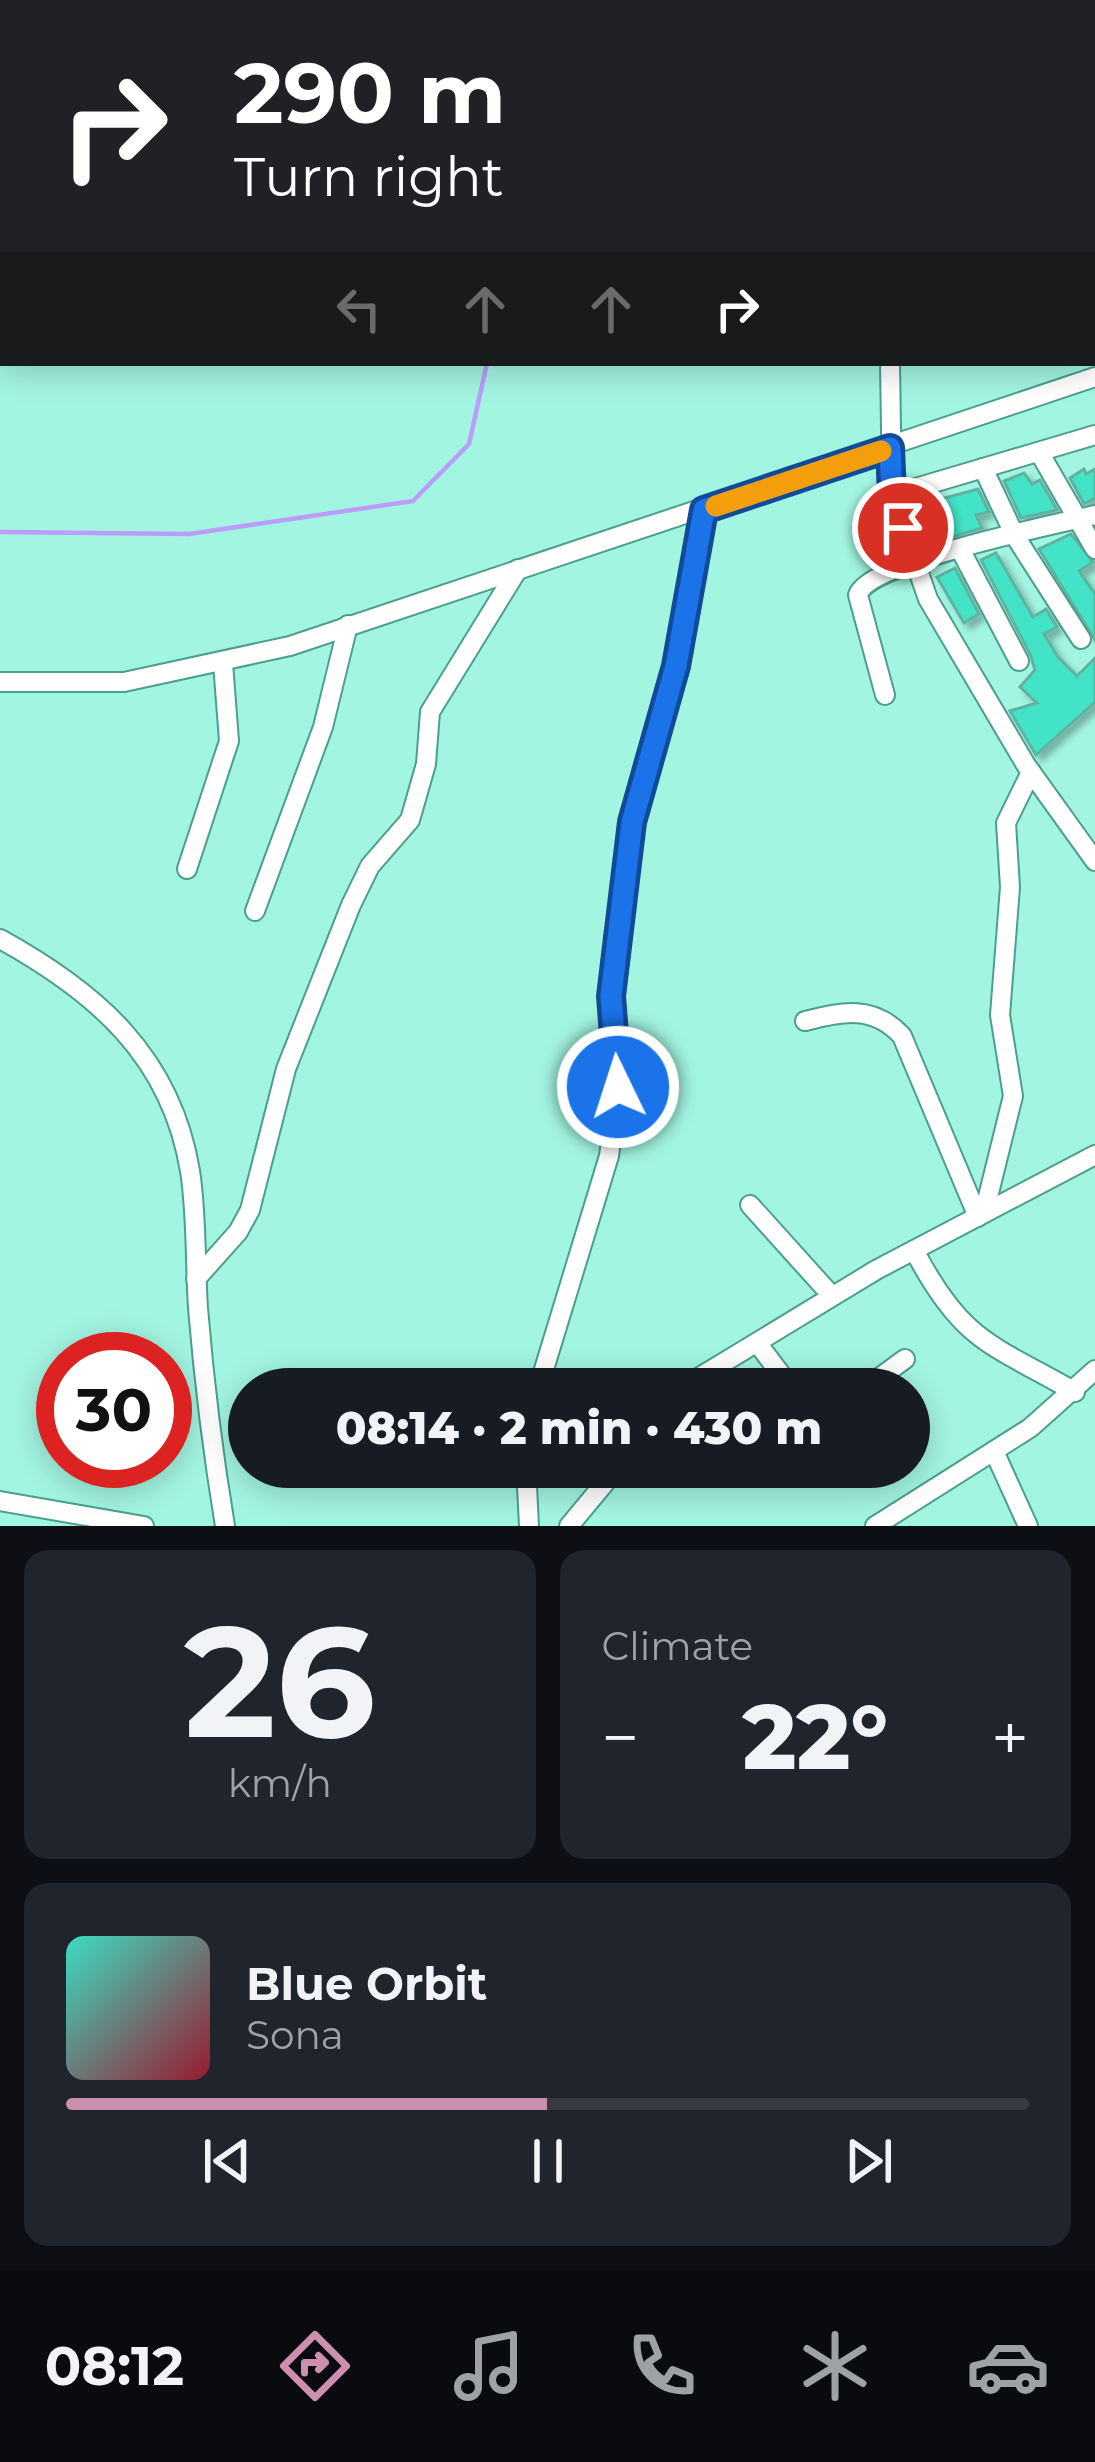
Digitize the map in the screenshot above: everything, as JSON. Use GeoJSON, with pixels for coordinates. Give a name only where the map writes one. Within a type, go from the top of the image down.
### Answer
{"type":"FeatureCollection","features":[{"type":"Feature","properties":{"kind":"street"},"geometry":{"type":"LineString","coordinates":[[890,366],[892,495],[928,599],[1031,772],[1095,861]]}},
{"type":"Feature","properties":{"kind":"street"},"geometry":{"type":"LineString","coordinates":[[0,682],[124,682],[223,663],[704,510],[1095,377]]}},
{"type":"Feature","properties":{"kind":"street"},"geometry":{"type":"LineString","coordinates":[[892,495],[1093,440]]}},
{"type":"Feature","properties":{"kind":"street"},"geometry":{"type":"LineString","coordinates":[[1039,452],[1086,517],[1095,549]]}},
{"type":"Feature","properties":{"kind":"street"},"geometry":{"type":"LineString","coordinates":[[982,468],[1015,536],[1081,638]]}},
{"type":"Feature","properties":{"kind":"street"},"geometry":{"type":"LineString","coordinates":[[544,1368],[609,1156],[618,1087],[611,996],[632,822],[676,666],[704,510]]}},
{"type":"Feature","properties":{"kind":"street"},"geometry":{"type":"LineString","coordinates":[[885,694],[860,586],[914,561],[1086,517]]}},
{"type":"Feature","properties":{"kind":"street"},"geometry":{"type":"LineString","coordinates":[[960,549],[1018,661]]}},
{"type":"Feature","properties":{"kind":"street"},"geometry":{"type":"LineString","coordinates":[[196,1279],[250,1210],[286,1069],[351,905],[370,866],[410,820],[426,764],[430,712],[518,569]]}},
{"type":"Feature","properties":{"kind":"street"},"geometry":{"type":"LineString","coordinates":[[255,911],[323,727],[348,625]]}},
{"type":"Feature","properties":{"kind":"street"},"geometry":{"type":"LineString","coordinates":[[187,869],[229,741],[223,663]]}},
{"type":"Feature","properties":{"kind":"street"},"geometry":{"type":"LineString","coordinates":[[981,1215],[1013,1096],[1000,1015],[1011,872],[1006,823],[1031,772]]}},
{"type":"Feature","properties":{"kind":"street"},"geometry":{"type":"LineString","coordinates":[[0,939],[71,980],[99,1003],[161,1089],[190,1169],[196,1279],[225,1526]]}},
{"type":"Feature","properties":{"kind":"street"},"geometry":{"type":"LineString","coordinates":[[805,1021],[853,1010],[879,1017],[902,1036],[981,1215]]}},
{"type":"Feature","properties":{"kind":"street"},"geometry":{"type":"LineString","coordinates":[[716,1368],[832,1296],[1095,1155]]}},
{"type":"Feature","properties":{"kind":"street"},"geometry":{"type":"LineString","coordinates":[[750,1205],[832,1296]]}},
{"type":"Feature","properties":{"kind":"street"},"geometry":{"type":"LineString","coordinates":[[914,1250],[964,1328],[993,1351],[1075,1392]]}},
{"type":"Feature","properties":{"kind":"street"},"geometry":{"type":"LineString","coordinates":[[758,1344],[776,1368]]}},
{"type":"Feature","properties":{"kind":"street"},"geometry":{"type":"LineString","coordinates":[[893,1368],[905,1359]]}},
{"type":"Feature","properties":{"kind":"street"},"geometry":{"type":"LineString","coordinates":[[882,1524],[1075,1392],[1095,1370]]}},
{"type":"Feature","properties":{"kind":"street"},"geometry":{"type":"LineString","coordinates":[[994,1450],[1028,1526]]}},
{"type":"Feature","properties":{"kind":"street"},"geometry":{"type":"LineString","coordinates":[[527,1488],[529,1526]]}},
{"type":"Feature","properties":{"kind":"street"},"geometry":{"type":"LineString","coordinates":[[569,1526],[601,1488]]}},
{"type":"Feature","properties":{"kind":"street"},"geometry":{"type":"LineString","coordinates":[[0,1501],[144,1526]]}},
{"type":"Feature","properties":{"kind":"building"},"geometry":{"type":"Polygon","coordinates":[[[1084,469],[1086,474],[1095,469],[1095,498],[1084,504],[1070,478],[1084,469]]]}},
{"type":"Feature","properties":{"kind":"building"},"geometry":{"type":"Polygon","coordinates":[[[1024,473],[1032,484],[1040,480],[1057,510],[1021,518],[1004,481],[1024,473]]]}},
{"type":"Feature","properties":{"kind":"building"},"geometry":{"type":"Polygon","coordinates":[[[978,489],[989,512],[976,515],[982,528],[924,545],[911,507],[978,489]]]}},
{"type":"Feature","properties":{"kind":"building"},"geometry":{"type":"Polygon","coordinates":[[[1071,534],[1093,562],[1079,571],[1095,594],[1095,640],[1039,549],[1071,534]]]}},
{"type":"Feature","properties":{"kind":"building"},"geometry":{"type":"Polygon","coordinates":[[[996,553],[1033,617],[1046,609],[1057,627],[1044,634],[1058,657],[1077,676],[1095,658],[1095,702],[1036,755],[1010,711],[1037,703],[1020,687],[1035,670],[981,560],[996,553]]]}},
{"type":"Feature","properties":{"kind":"building"},"geometry":{"type":"Polygon","coordinates":[[[955,568],[979,614],[964,623],[937,577],[955,568]]]}},
{"type":"Feature","properties":{"kind":"waterway"},"geometry":{"type":"LineString","coordinates":[[0,532],[189,534],[413,501],[469,444],[486,366]]}},
{"type":"Feature","properties":{"kind":"slow traffic"},"geometry":{"type":"LineString","coordinates":[[716,506],[881,451]]}},
{"type":"Feature","properties":{"kind":"route"},"geometry":{"type":"LineString","coordinates":[[618,1087],[611,996],[632,822],[676,666],[704,510],[890,448],[892,495],[903,528]]}}]}
